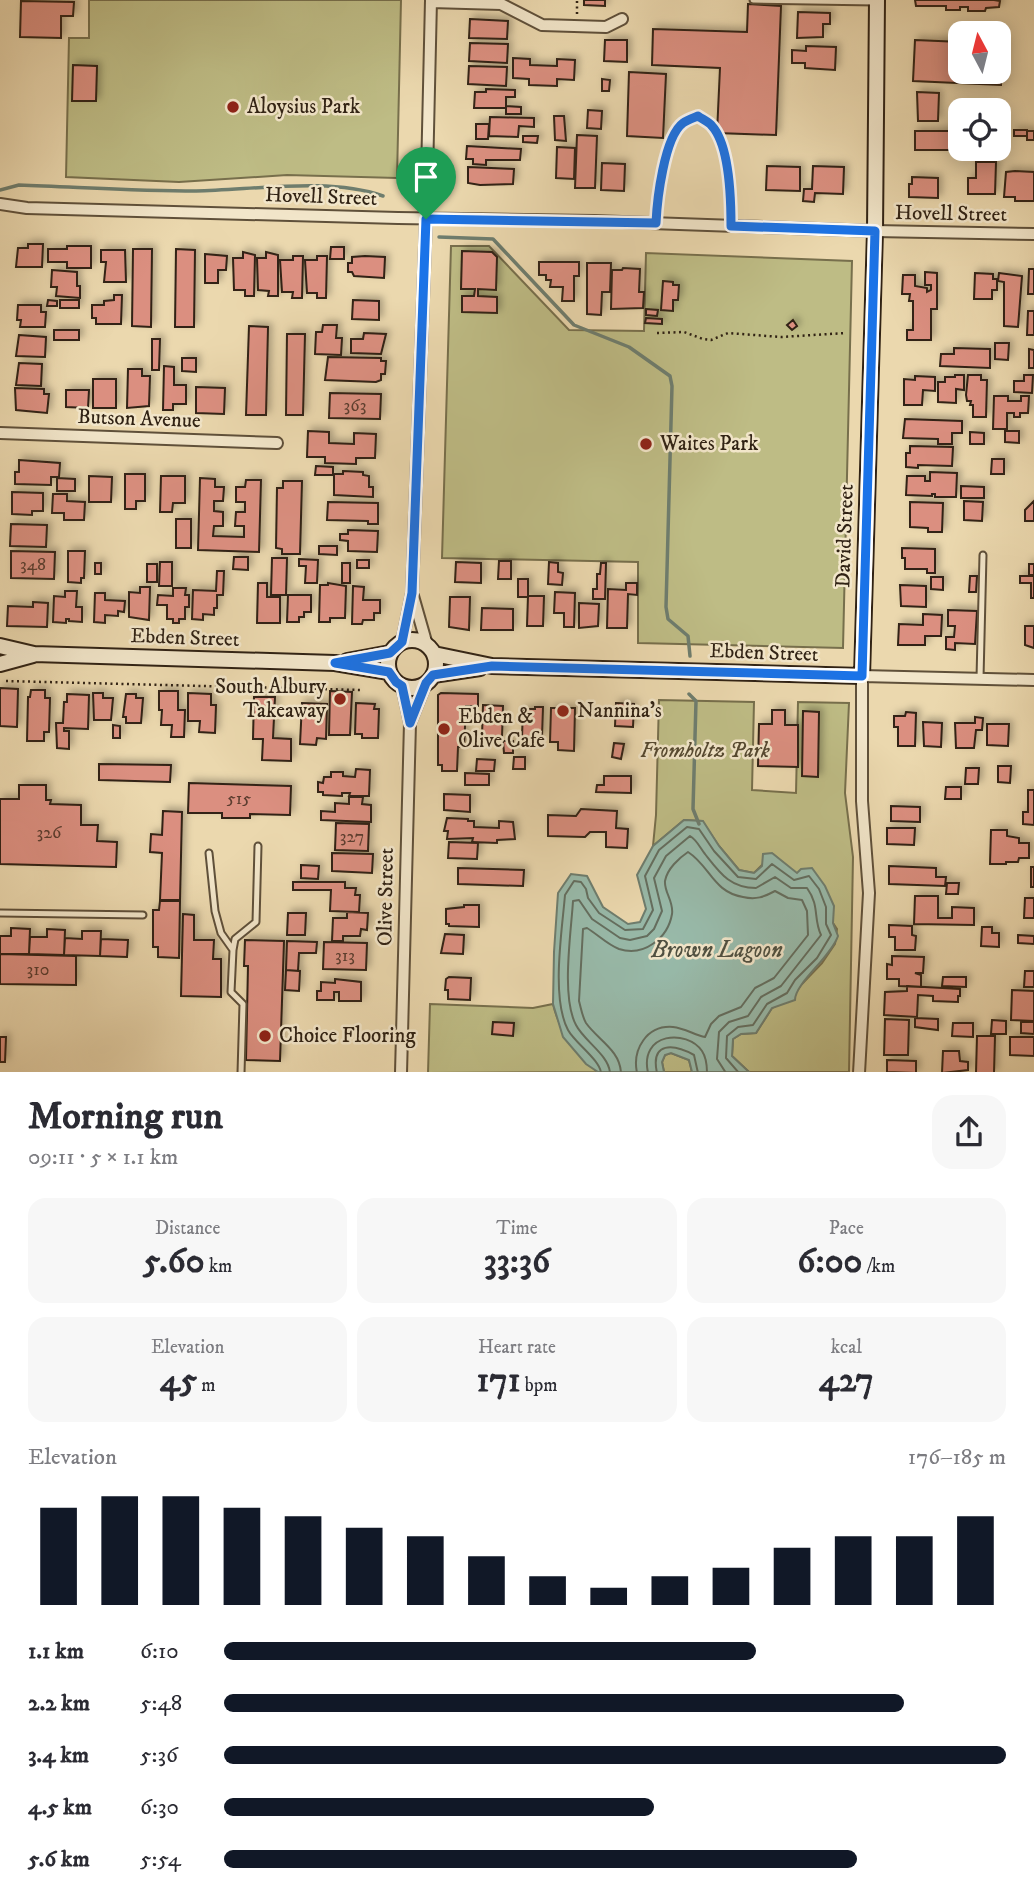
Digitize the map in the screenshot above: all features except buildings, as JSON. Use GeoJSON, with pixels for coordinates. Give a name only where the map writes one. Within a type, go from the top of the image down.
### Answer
{"type":"FeatureCollection","features":[{"type":"Feature","properties":{"kind":"street"},"geometry":{"type":"LineString","coordinates":[[402,642],[412,593],[431,1],[501,4],[542,25],[606,27],[622,19]]}},
{"type":"Feature","properties":{"kind":"street","name":"David Street"},"geometry":{"type":"LineString","coordinates":[[859,1072],[869,893],[862,801],[862,676],[875,231],[877,1]]}},
{"type":"Feature","properties":{"kind":"street","name":"Hovell Street"},"geometry":{"type":"LineString","coordinates":[[0,204],[27,208],[1034,234]]}},
{"type":"Feature","properties":{"kind":"street","name":"Hovell Street"},"geometry":{"type":"LineString","coordinates":[[0,211],[27,208]]}},
{"type":"Feature","properties":{"kind":"street","name":"Butson Avenue"},"geometry":{"type":"LineString","coordinates":[[0,433],[277,443]]}},
{"type":"Feature","properties":{"kind":"street"},"geometry":{"type":"LineString","coordinates":[[412,593],[436,665],[429,679],[414,688],[396,682],[389,672],[390,653],[402,642],[415,640],[430,650]]}},
{"type":"Feature","properties":{"kind":"street","name":"Ebden Street"},"geometry":{"type":"LineString","coordinates":[[0,646],[34,654],[335,663],[389,672]]}},
{"type":"Feature","properties":{"kind":"street","name":"Ebden Street"},"geometry":{"type":"LineString","coordinates":[[430,650],[492,666],[1034,680]]}},
{"type":"Feature","properties":{"kind":"street","name":"Ebden Street"},"geometry":{"type":"LineString","coordinates":[[335,663],[390,653]]}},
{"type":"Feature","properties":{"kind":"street","name":"Ebden Street"},"geometry":{"type":"LineString","coordinates":[[0,664],[34,654]]}},
{"type":"Feature","properties":{"kind":"street","name":"Ebden Street"},"geometry":{"type":"LineString","coordinates":[[429,679],[492,666]]}},
{"type":"Feature","properties":{"kind":"street","name":"Olive Street"},"geometry":{"type":"LineString","coordinates":[[410,723],[429,679]]}},
{"type":"Feature","properties":{"kind":"street","name":"Olive Street"},"geometry":{"type":"LineString","coordinates":[[401,1072],[410,723],[402,686]]}},
{"type":"Feature","properties":{"kind":"lane"},"geometry":{"type":"LineString","coordinates":[[753,0],[877,1]]}},
{"type":"Feature","properties":{"kind":"lane"},"geometry":{"type":"LineString","coordinates":[[656,223],[659,185],[672,139],[681,123],[698,116],[712,126],[721,142],[731,188],[731,226]]}},
{"type":"Feature","properties":{"kind":"lane"},"geometry":{"type":"LineString","coordinates":[[980,679],[983,555]]}},
{"type":"Feature","properties":{"kind":"lane"},"geometry":{"type":"LineString","coordinates":[[241,1072],[243,1004],[232,992],[233,950],[235,939],[256,922],[258,846]]}},
{"type":"Feature","properties":{"kind":"lane"},"geometry":{"type":"LineString","coordinates":[[209,853],[215,911],[221,933],[233,950]]}},
{"type":"Feature","properties":{"kind":"lane"},"geometry":{"type":"LineString","coordinates":[[0,913],[143,915]]}},
{"type":"Feature","properties":{"kind":"path"},"geometry":{"type":"LineString","coordinates":[[657,333],[684,332],[711,340],[727,333],[781,337],[846,333]]}},
{"type":"Feature","properties":{"kind":"path"},"geometry":{"type":"LineString","coordinates":[[6,681],[361,690]]}},
{"type":"Feature","properties":{"kind":"green space","name":"Aloysius Park"},"geometry":{"type":"Polygon","coordinates":[[[89,0],[401,0],[397,178],[287,175],[179,182],[66,177],[69,38],[89,38],[89,0]]]}},
{"type":"Feature","properties":{"kind":"green space","name":"Waites Park"},"geometry":{"type":"Polygon","coordinates":[[[451,246],[489,246],[569,330],[644,331],[646,253],[852,261],[843,648],[638,643],[638,562],[442,558],[451,246]]]}},
{"type":"Feature","properties":{"kind":"green space","name":"Fromholtz Park"},"geometry":{"type":"Polygon","coordinates":[[[659,700],[754,702],[752,790],[796,793],[798,702],[849,703],[845,793],[853,857],[849,1072],[749,1072],[732,1056],[733,1039],[741,1034],[756,1033],[772,1008],[794,996],[835,944],[837,929],[833,923],[833,906],[773,854],[754,873],[739,870],[702,821],[684,820],[653,846],[659,700]]]}},
{"type":"Feature","properties":{"kind":"green space"},"geometry":{"type":"Polygon","coordinates":[[[430,1004],[533,1008],[553,1004],[570,1042],[598,1072],[428,1072],[430,1004]]]}},
{"type":"Feature","properties":{"kind":"green space"},"geometry":{"type":"Polygon","coordinates":[[[671,1053],[689,1060],[692,1072],[664,1072],[662,1062],[665,1055],[671,1053]]]}},
{"type":"Feature","properties":{"kind":"water","name":"Brown Lagoon"},"geometry":{"type":"Polygon","coordinates":[[[684,820],[703,821],[739,870],[754,873],[762,866],[763,854],[772,853],[797,873],[801,869],[812,868],[825,886],[834,906],[833,923],[838,936],[801,986],[795,1000],[772,1008],[756,1033],[741,1034],[733,1039],[732,1056],[749,1072],[692,1072],[689,1060],[671,1053],[665,1055],[662,1062],[664,1072],[598,1072],[586,1064],[563,1037],[553,1004],[558,893],[571,874],[587,876],[603,907],[628,924],[640,922],[646,909],[637,875],[653,846],[684,820]]]}},
{"type":"Feature","properties":{"kind":"waterway"},"geometry":{"type":"LineString","coordinates":[[0,190],[19,185],[196,191],[315,186],[362,190],[383,196]]}},
{"type":"Feature","properties":{"kind":"waterway"},"geometry":{"type":"LineString","coordinates":[[439,237],[493,239],[574,325],[629,347],[670,376],[672,386],[666,607],[668,619],[688,636],[690,656]]}},
{"type":"Feature","properties":{"kind":"waterway"},"geometry":{"type":"LineString","coordinates":[[689,694],[696,701],[693,809],[699,824]]}},
{"type":"Feature","properties":{"kind":"place","name":"Aloysius Park"},"geometry":{"type":"Point","coordinates":[233,107]}},
{"type":"Feature","properties":{"kind":"place","name":"Waites Park"},"geometry":{"type":"Point","coordinates":[646,444]}},
{"type":"Feature","properties":{"kind":"place","name":"South Albury Takeaway"},"geometry":{"type":"Point","coordinates":[340,699]}},
{"type":"Feature","properties":{"kind":"place","name":"Nannina's"},"geometry":{"type":"Point","coordinates":[563,711]}},
{"type":"Feature","properties":{"kind":"place","name":"Ebden & Olive Cafe"},"geometry":{"type":"Point","coordinates":[444,729]}},
{"type":"Feature","properties":{"kind":"place","name":"Choice Flooring"},"geometry":{"type":"Point","coordinates":[265,1036]}},
{"type":"Feature","properties":{"kind":"route"},"geometry":{"type":"LineString","coordinates":[[698,116],[712,126],[721,142],[731,188],[731,226],[875,231],[862,676],[492,666],[433,675],[426,683],[410,723],[402,686],[389,672],[335,663],[390,653],[402,642],[412,593],[426,219],[656,223],[659,185],[672,139],[681,123],[698,116]]}}]}
